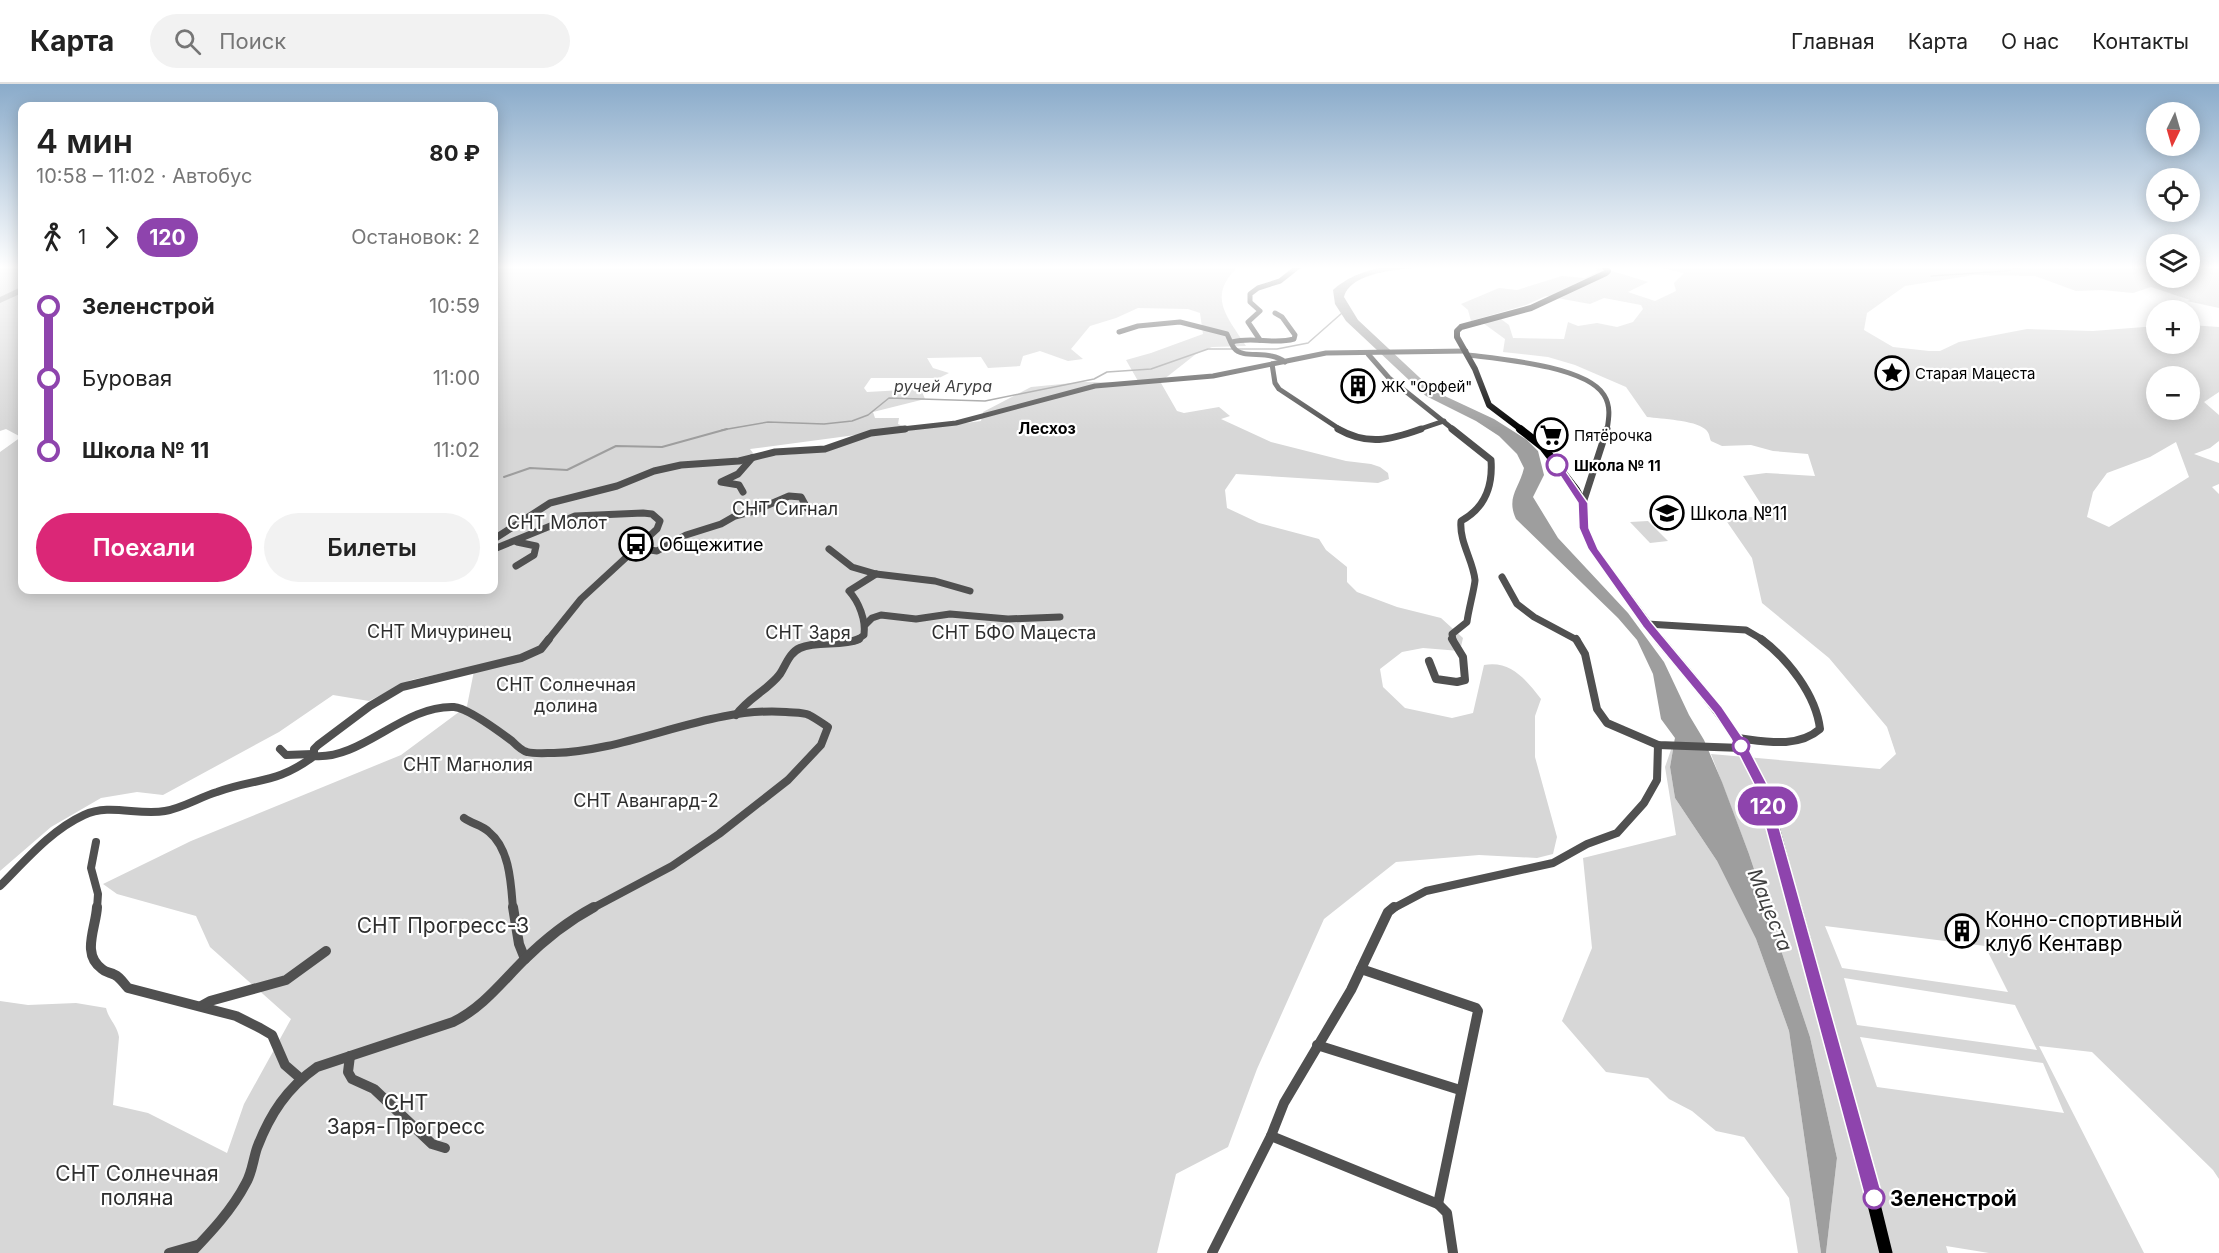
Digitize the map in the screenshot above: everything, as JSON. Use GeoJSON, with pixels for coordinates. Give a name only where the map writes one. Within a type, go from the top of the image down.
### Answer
{"type":"FeatureCollection","features":[{"type":"Feature","properties":{"kind":"main road"},"geometry":{"type":"LineString","coordinates":[[1482,321],[1461,327],[1457,331],[1457,337],[1467,353],[1489,405],[1544,447],[1583,503],[1584,528],[1590,544],[1647,624],[1705,692],[1740,743],[1766,802],[1849,1102],[1886,1253]]}},
{"type":"Feature","properties":{"kind":"street"},"geometry":{"type":"LineString","coordinates":[[1249,321],[1260,340]]}},
{"type":"Feature","properties":{"kind":"street"},"geometry":{"type":"LineString","coordinates":[[1234,346],[1243,338],[1282,342],[1295,337],[1284,321]]}},
{"type":"Feature","properties":{"kind":"street"},"geometry":{"type":"LineString","coordinates":[[1119,332],[1145,325],[1183,322],[1203,330],[1229,335],[1234,346],[1243,353],[1271,354],[1285,362]]}},
{"type":"Feature","properties":{"kind":"street"},"geometry":{"type":"LineString","coordinates":[[498,536],[550,503],[617,486],[654,471],[681,465],[740,461],[776,452],[825,449],[871,434],[956,423],[1095,386],[1192,379],[1239,372],[1326,353],[1368,354],[1405,351],[1467,353],[1554,368],[1590,384],[1603,394],[1608,403],[1609,414],[1601,451],[1583,503]]}},
{"type":"Feature","properties":{"kind":"street"},"geometry":{"type":"LineString","coordinates":[[1368,354],[1389,378],[1488,455],[1492,465],[1485,501],[1477,513],[1461,521],[1460,531],[1475,582],[1469,601],[1468,619],[1452,634],[1452,639],[1463,657],[1465,680],[1457,682],[1436,679],[1429,661]]}},
{"type":"Feature","properties":{"kind":"street"},"geometry":{"type":"LineString","coordinates":[[1272,364],[1275,373],[1274,381],[1279,389],[1356,438],[1372,440],[1392,437],[1444,420]]}},
{"type":"Feature","properties":{"kind":"street"},"geometry":{"type":"LineString","coordinates":[[743,492],[740,485],[722,482],[738,474],[752,458]]}},
{"type":"Feature","properties":{"kind":"street"},"geometry":{"type":"LineString","coordinates":[[636,548],[657,551],[686,535],[721,524],[735,516],[754,511],[789,496],[801,497],[807,508]]}},
{"type":"Feature","properties":{"kind":"street"},"geometry":{"type":"LineString","coordinates":[[0,886],[47,840],[84,815],[105,810],[156,812],[167,810],[218,791],[277,778],[297,770],[314,755],[318,745],[370,706],[402,687],[534,653],[545,645],[581,598],[657,529],[660,522],[658,518],[643,513],[585,514],[498,547]]}},
{"type":"Feature","properties":{"kind":"street"},"geometry":{"type":"LineString","coordinates":[[512,542],[524,542],[536,546],[534,555],[516,566]]}},
{"type":"Feature","properties":{"kind":"street"},"geometry":{"type":"LineString","coordinates":[[830,549],[852,567],[876,574],[935,581],[970,591]]}},
{"type":"Feature","properties":{"kind":"street"},"geometry":{"type":"LineString","coordinates":[[736,715],[779,675],[787,659],[796,650],[810,645],[841,644],[858,640],[864,635],[865,625],[861,606],[849,591],[876,574]]}},
{"type":"Feature","properties":{"kind":"street"},"geometry":{"type":"LineString","coordinates":[[1502,577],[1517,604],[1534,617],[1576,638],[1585,654],[1597,709],[1607,723],[1663,745],[1714,747],[1740,743],[1800,740],[1814,736],[1820,729],[1819,717],[1805,690],[1774,651],[1756,633],[1746,630],[1647,624]]}},
{"type":"Feature","properties":{"kind":"street"},"geometry":{"type":"LineString","coordinates":[[865,625],[878,615],[916,619],[950,614],[1008,619],[1060,617]]}},
{"type":"Feature","properties":{"kind":"street"},"geometry":{"type":"LineString","coordinates":[[169,1253],[195,1249],[230,1208],[248,1181],[274,1108],[300,1078],[317,1068],[453,1022],[472,1013],[525,959],[572,919],[672,866],[719,834],[788,780],[821,745],[828,727],[822,720],[801,713],[736,715],[567,753],[536,754],[526,752],[471,714],[454,707],[408,718],[336,754],[286,755],[280,749]]}},
{"type":"Feature","properties":{"kind":"street"},"geometry":{"type":"LineString","coordinates":[[1212,1253],[1271,1136],[1284,1103],[1351,990],[1388,912],[1400,903],[1426,891],[1553,864],[1587,844],[1617,833],[1648,798],[1657,780],[1663,745]]}},
{"type":"Feature","properties":{"kind":"street"},"geometry":{"type":"LineString","coordinates":[[464,819],[489,831],[497,842],[509,879],[517,943],[525,959]]}},
{"type":"Feature","properties":{"kind":"street"},"geometry":{"type":"LineString","coordinates":[[96,842],[91,868],[98,894],[96,923],[90,946],[91,956],[96,965],[105,972],[116,975],[128,988],[236,1016],[272,1035],[285,1065],[300,1078]]}},
{"type":"Feature","properties":{"kind":"street"},"geometry":{"type":"LineString","coordinates":[[201,1006],[210,1001],[286,980],[326,951]]}},
{"type":"Feature","properties":{"kind":"street"},"geometry":{"type":"LineString","coordinates":[[1361,969],[1476,1008],[1479,1015],[1460,1090],[1438,1204]]}},
{"type":"Feature","properties":{"kind":"street"},"geometry":{"type":"LineString","coordinates":[[1317,1045],[1460,1090]]}},
{"type":"Feature","properties":{"kind":"street"},"geometry":{"type":"LineString","coordinates":[[350,1056],[348,1072],[352,1079],[374,1089],[432,1144],[446,1148]]}},
{"type":"Feature","properties":{"kind":"street"},"geometry":{"type":"LineString","coordinates":[[1271,1136],[1438,1204],[1447,1213],[1453,1253]]}},
{"type":"Feature","properties":{"kind":"green space"},"geometry":{"type":"Polygon","coordinates":[[[0,321],[18,321],[18,435],[6,429],[0,431],[0,321]]]}},
{"type":"Feature","properties":{"kind":"green space"},"geometry":{"type":"Polygon","coordinates":[[[498,321],[1108,321],[1090,326],[1071,349],[1083,359],[1068,361],[1040,351],[1023,356],[1020,366],[988,368],[981,357],[927,358],[933,368],[949,373],[939,378],[871,378],[864,388],[867,392],[921,389],[925,399],[873,412],[875,418],[899,418],[898,424],[908,428],[750,449],[756,457],[821,452],[874,435],[981,421],[983,412],[1031,387],[1083,382],[1161,383],[1177,411],[1184,413],[1219,407],[1230,416],[1221,419],[1271,442],[1380,467],[1388,473],[1389,479],[1378,483],[1236,474],[1225,490],[1227,508],[1259,523],[1319,539],[1326,550],[1347,567],[1347,582],[1357,592],[1397,607],[1441,618],[1463,638],[1460,651],[1423,648],[1402,652],[1380,669],[1383,687],[1405,708],[1452,718],[1473,713],[1484,665],[1494,664],[1510,669],[1530,685],[1541,699],[1535,716],[1535,757],[1557,837],[1553,854],[1537,858],[1479,855],[1396,862],[1324,919],[1257,1069],[1228,1147],[1176,1174],[1157,1253],[0,1253],[0,1001],[28,1005],[76,1003],[106,1008],[119,1037],[113,1105],[148,1113],[227,1153],[244,1104],[291,1019],[210,947],[196,916],[117,894],[103,884],[191,841],[401,755],[467,706],[475,666],[411,680],[369,701],[333,695],[279,732],[163,795],[137,792],[101,798],[51,827],[0,871],[0,452],[18,439],[18,594],[498,594],[498,321]]]}},
{"type":"Feature","properties":{"kind":"green space"},"geometry":{"type":"Polygon","coordinates":[[[1201,321],[1230,321],[1246,346],[1212,347],[1196,354],[1163,380],[1138,381],[1126,360],[1151,353],[1203,334],[1201,321]]]}},
{"type":"Feature","properties":{"kind":"green space"},"geometry":{"type":"Polygon","coordinates":[[[1503,321],[1509,325],[1513,338],[1564,339],[1568,322],[1578,326],[1597,323],[1617,327],[1634,321],[1866,321],[1864,330],[1893,347],[1940,351],[1959,342],[2027,329],[2093,331],[2146,327],[2146,354],[2200,354],[2200,326],[2219,327],[2219,392],[2204,402],[2219,415],[2219,441],[2210,448],[2194,454],[2219,463],[2219,484],[2212,487],[2219,494],[2219,1179],[2213,1170],[2092,1052],[2039,1046],[2144,1253],[1989,1253],[1946,1246],[1948,1253],[1826,1253],[1837,1158],[1810,1037],[1749,854],[1711,754],[1880,769],[1896,754],[1887,727],[1829,658],[1762,603],[1752,558],[1723,516],[1770,518],[1743,476],[1766,473],[1815,476],[1808,454],[1773,451],[1751,445],[1722,446],[1711,441],[1708,432],[1700,426],[1647,417],[1626,387],[1575,365],[1548,357],[1503,352],[1505,339],[1483,323],[1503,321]],[[2176,442],[2150,457],[2107,473],[2093,492],[2087,517],[2109,527],[2189,477],[2176,442]],[[1825,926],[1842,968],[2008,992],[1985,946],[1825,926]],[[1844,978],[1857,1025],[2037,1050],[2015,1005],[1844,978]],[[1860,1037],[1877,1087],[2064,1113],[2043,1063],[1860,1037]]]}},
{"type":"Feature","properties":{"kind":"green space"},"geometry":{"type":"Polygon","coordinates":[[[1648,521],[1668,541],[1650,543],[1630,522],[1648,521]]]}},
{"type":"Feature","properties":{"kind":"green space"},"geometry":{"type":"Polygon","coordinates":[[[1675,738],[1670,767],[1675,798],[1717,861],[1756,939],[1789,1031],[1821,1253],[1798,1253],[1789,1198],[1744,1137],[1716,1131],[1692,1111],[1669,1099],[1648,1078],[1606,1072],[1562,1021],[1592,948],[1583,858],[1676,835],[1665,767],[1675,738]]]}},
{"type":"Feature","properties":{"kind":"shaded area"},"geometry":{"type":"Polygon","coordinates":[[[1346,321],[1359,321],[1434,391],[1494,419],[1527,440],[1538,451],[1544,475],[1533,497],[1558,538],[1628,613],[1664,662],[1689,715],[1704,740],[1722,782],[1749,854],[1810,1037],[1837,1158],[1826,1253],[1821,1253],[1789,1031],[1756,939],[1717,861],[1675,798],[1670,767],[1675,738],[1661,719],[1653,674],[1637,640],[1618,618],[1516,519],[1512,505],[1524,468],[1517,454],[1499,436],[1476,421],[1426,396],[1346,321]]]}},
{"type":"Feature","properties":{"kind":"waterway","name":"ручей Агура"},"geometry":{"type":"LineString","coordinates":[[1237,349],[1277,349],[1308,343],[1333,321]]}},
{"type":"Feature","properties":{"kind":"waterway","name":"ручей Агура"},"geometry":{"type":"LineString","coordinates":[[726,429],[768,422],[824,424],[852,421],[868,415],[889,398],[985,401],[1094,379],[1107,372],[1151,369],[1208,349],[1232,349]]}},
{"type":"Feature","properties":{"kind":"waterway","name":"ручей Агура"},"geometry":{"type":"LineString","coordinates":[[504,477],[530,468],[567,470],[616,446],[662,447],[726,429]]}},
{"type":"Feature","properties":{"kind":"bus line","name":"120"},"geometry":{"type":"LineString","coordinates":[[1557,465],[1583,503],[1584,528],[1593,549],[1647,624],[1718,710],[1737,738],[1761,784],[1874,1198]]}},
{"type":"Feature","properties":{"kind":"place","name":"Старая Мацеста"},"geometry":{"type":"Point","coordinates":[1892,373]}},
{"type":"Feature","properties":{"kind":"place","name":"ЖК \"Орфей\""},"geometry":{"type":"Point","coordinates":[1358,386]}},
{"type":"Feature","properties":{"kind":"place","name":"Пятёрочка"},"geometry":{"type":"Point","coordinates":[1551,435]}},
{"type":"Feature","properties":{"kind":"place","name":"Школа № 11"},"geometry":{"type":"Point","coordinates":[1557,465]}},
{"type":"Feature","properties":{"kind":"place","name":"Школа №11"},"geometry":{"type":"Point","coordinates":[1667,513]}},
{"type":"Feature","properties":{"kind":"place","name":"Общежитие"},"geometry":{"type":"Point","coordinates":[636,544]}},
{"type":"Feature","properties":{"kind":"place","name":"Конно-спортивный клуб Кентавр"},"geometry":{"type":"Point","coordinates":[1962,931]}},
{"type":"Feature","properties":{"kind":"place","name":"Зеленстрой"},"geometry":{"type":"Point","coordinates":[1874,1198]}},
{"type":"Feature","properties":{"kind":"district","name":"Лесхоз"},"geometry":{"type":"Point","coordinates":[1047,428]}},
{"type":"Feature","properties":{"kind":"park label","name":"СНТ Сигнал"},"geometry":{"type":"Point","coordinates":[785,508]}},
{"type":"Feature","properties":{"kind":"park label","name":"СНТ Молот"},"geometry":{"type":"Point","coordinates":[557,522]}},
{"type":"Feature","properties":{"kind":"park label","name":"СНТ Мичуринец"},"geometry":{"type":"Point","coordinates":[439,631]}},
{"type":"Feature","properties":{"kind":"park label","name":"СНТ Заря"},"geometry":{"type":"Point","coordinates":[808,632]}},
{"type":"Feature","properties":{"kind":"park label","name":"СНТ БФО Мацеста"},"geometry":{"type":"Point","coordinates":[1014,632]}},
{"type":"Feature","properties":{"kind":"park label","name":"СНТ Солнечная долина"},"geometry":{"type":"Point","coordinates":[566,694]}},
{"type":"Feature","properties":{"kind":"park label","name":"СНТ Магнолия"},"geometry":{"type":"Point","coordinates":[468,764]}},
{"type":"Feature","properties":{"kind":"park label","name":"СНТ Авангард-2"},"geometry":{"type":"Point","coordinates":[646,800]}},
{"type":"Feature","properties":{"kind":"park label","name":"СНТ Прогресс-3"},"geometry":{"type":"Point","coordinates":[443,925]}},
{"type":"Feature","properties":{"kind":"park label","name":"СНТ Заря-Прогресс"},"geometry":{"type":"Point","coordinates":[406,1114]}},
{"type":"Feature","properties":{"kind":"park label","name":"СНТ Солнечная поляна"},"geometry":{"type":"Point","coordinates":[137,1185]}},
{"type":"Feature","properties":{"kind":"water label","name":"Мацеста"},"geometry":{"type":"Point","coordinates":[1770,910]}}]}
